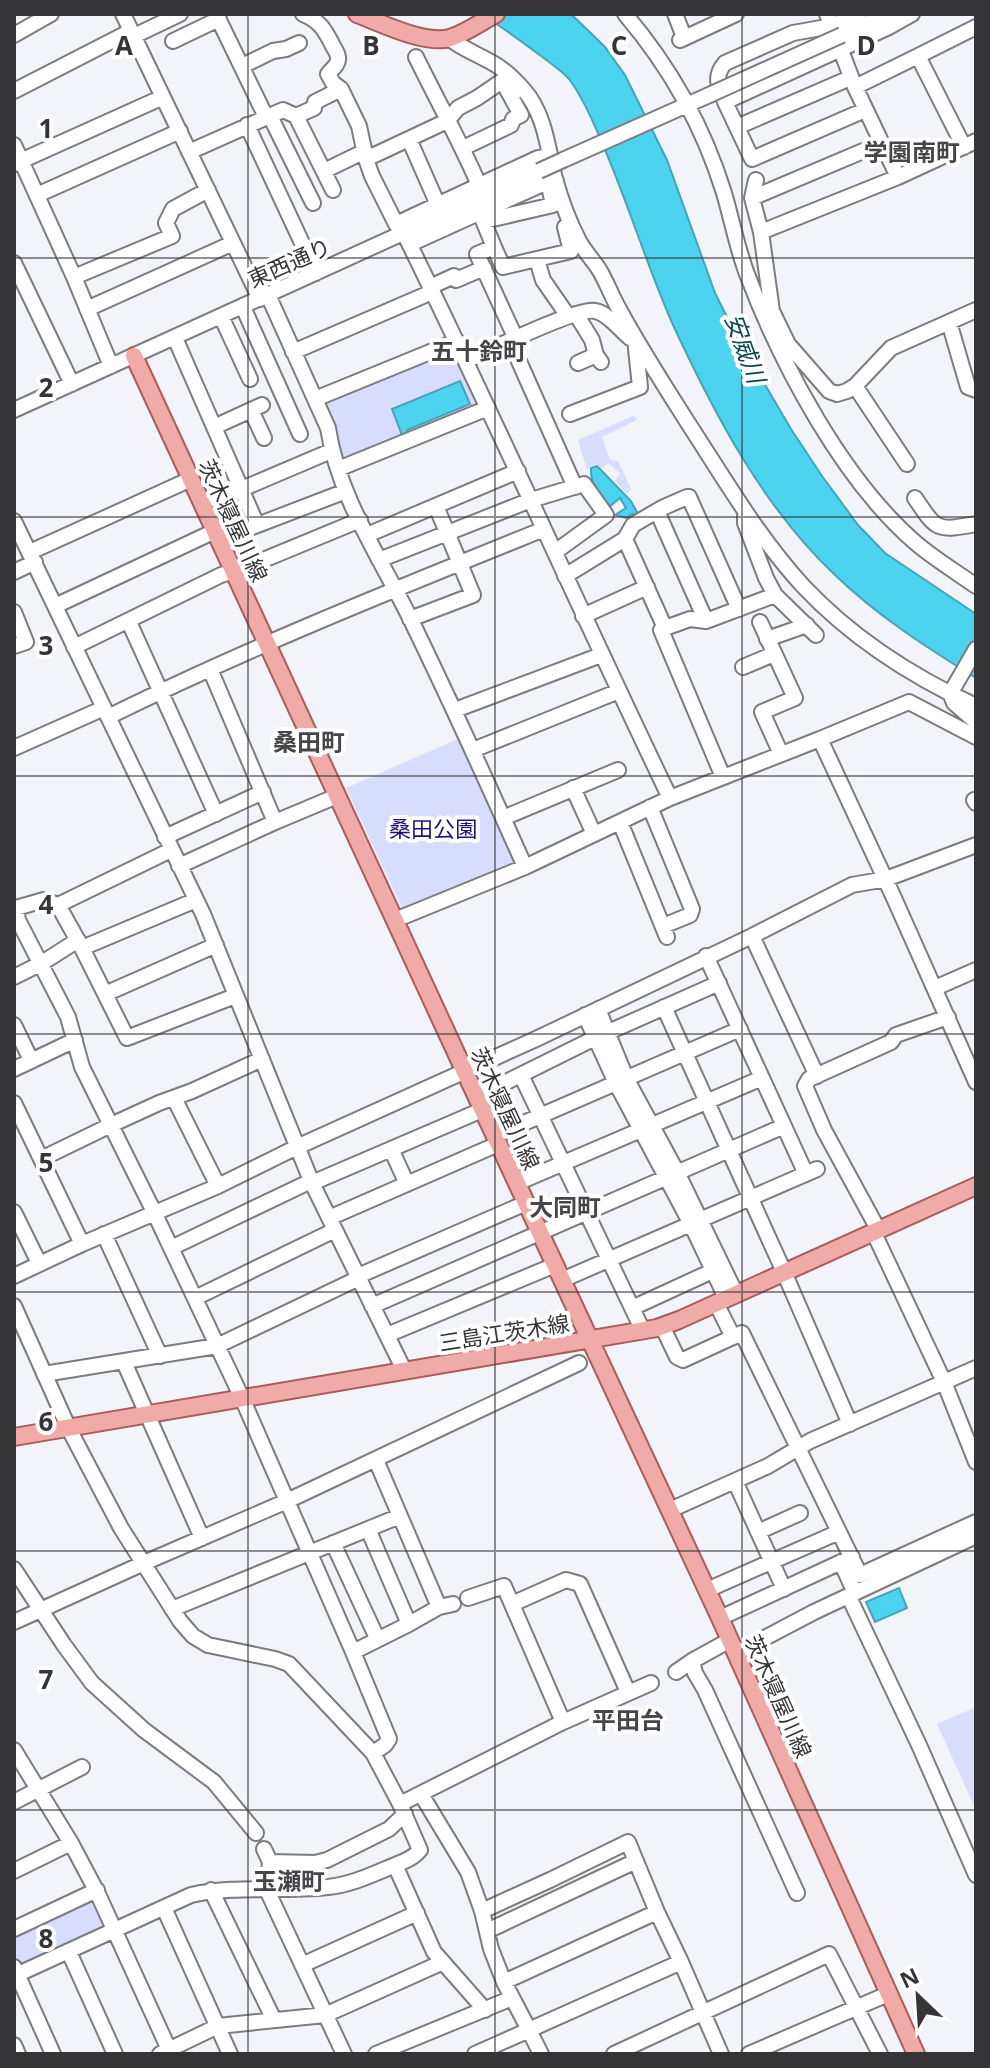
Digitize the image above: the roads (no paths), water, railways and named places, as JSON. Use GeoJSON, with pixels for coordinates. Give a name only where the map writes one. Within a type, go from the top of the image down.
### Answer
{"type":"FeatureCollection","features":[{"type":"Feature","properties":{"kind":"main road"},"geometry":{"type":"LineString","coordinates":[[357,14],[419,36],[454,41],[496,14]]}},
{"type":"Feature","properties":{"kind":"main road","name":"茨木寝屋川線"},"geometry":{"type":"LineString","coordinates":[[134,356],[720,1618],[916,2054]]}},
{"type":"Feature","properties":{"kind":"main road","name":"三島江茨木線"},"geometry":{"type":"LineString","coordinates":[[14,1437],[643,1331],[662,1326],[976,1186]]}},
{"type":"Feature","properties":{"kind":"street"},"geometry":{"type":"LineString","coordinates":[[14,35],[51,14]]}},
{"type":"Feature","properties":{"kind":"street"},"geometry":{"type":"LineString","coordinates":[[123,14],[233,243],[293,352],[328,428],[331,451],[346,491],[455,710],[525,867]]}},
{"type":"Feature","properties":{"kind":"street"},"geometry":{"type":"LineString","coordinates":[[14,91],[133,33],[180,14]]}},
{"type":"Feature","properties":{"kind":"street"},"geometry":{"type":"LineString","coordinates":[[303,14],[323,26],[339,58],[328,74],[341,89],[359,126],[372,176],[457,341],[670,798]]}},
{"type":"Feature","properties":{"kind":"street"},"geometry":{"type":"LineString","coordinates":[[625,14],[662,52],[684,106],[695,119],[720,183],[738,247],[795,380],[852,472],[897,525],[918,545],[976,586]]}},
{"type":"Feature","properties":{"kind":"street"},"geometry":{"type":"LineString","coordinates":[[675,14],[682,38],[713,19],[736,14]]}},
{"type":"Feature","properties":{"kind":"street"},"geometry":{"type":"LineString","coordinates":[[725,102],[859,14]]}},
{"type":"Feature","properties":{"kind":"street"},"geometry":{"type":"LineString","coordinates":[[835,31],[888,14]]}},
{"type":"Feature","properties":{"kind":"street"},"geometry":{"type":"LineString","coordinates":[[865,110],[752,159],[717,83],[719,69],[725,63],[793,33],[889,27],[912,14]]}},
{"type":"Feature","properties":{"kind":"street"},"geometry":{"type":"LineString","coordinates":[[173,41],[218,16],[313,203]]}},
{"type":"Feature","properties":{"kind":"street"},"geometry":{"type":"LineString","coordinates":[[737,127],[918,56],[970,25]]}},
{"type":"Feature","properties":{"kind":"street"},"geometry":{"type":"LineString","coordinates":[[835,31],[852,83],[898,177]]}},
{"type":"Feature","properties":{"kind":"street","name":"東西通り"},"geometry":{"type":"LineString","coordinates":[[14,410],[403,234],[547,178],[563,160],[707,96],[835,31]]}},
{"type":"Feature","properties":{"kind":"street"},"geometry":{"type":"LineString","coordinates":[[454,41],[463,53],[502,81],[524,104],[533,102]]}},
{"type":"Feature","properties":{"kind":"street"},"geometry":{"type":"LineString","coordinates":[[454,41],[495,64],[518,83],[533,102],[541,121],[547,178],[580,244],[600,271],[635,339],[777,555],[834,616],[880,651],[976,706]]}},
{"type":"Feature","properties":{"kind":"street"},"geometry":{"type":"LineString","coordinates":[[242,66],[299,43]]}},
{"type":"Feature","properties":{"kind":"street"},"geometry":{"type":"LineString","coordinates":[[761,232],[898,177],[970,144],[918,56]]}},
{"type":"Feature","properties":{"kind":"street"},"geometry":{"type":"LineString","coordinates":[[416,57],[479,185]]}},
{"type":"Feature","properties":{"kind":"street"},"geometry":{"type":"LineString","coordinates":[[324,171],[447,121],[458,108],[502,81]]}},
{"type":"Feature","properties":{"kind":"street"},"geometry":{"type":"LineString","coordinates":[[463,148],[511,125],[513,119],[521,115],[502,81]]}},
{"type":"Feature","properties":{"kind":"street"},"geometry":{"type":"LineString","coordinates":[[296,116],[314,108],[315,102],[341,89]]}},
{"type":"Feature","properties":{"kind":"street"},"geometry":{"type":"LineString","coordinates":[[18,163],[163,97]]}},
{"type":"Feature","properties":{"kind":"street"},"geometry":{"type":"LineString","coordinates":[[189,152],[283,110],[296,116],[333,190]]}},
{"type":"Feature","properties":{"kind":"street"},"geometry":{"type":"LineString","coordinates":[[247,125],[316,273]]}},
{"type":"Feature","properties":{"kind":"street"},"geometry":{"type":"LineString","coordinates":[[37,195],[180,131]]}},
{"type":"Feature","properties":{"kind":"street"},"geometry":{"type":"LineString","coordinates":[[409,139],[438,205]]}},
{"type":"Feature","properties":{"kind":"street"},"geometry":{"type":"LineString","coordinates":[[752,198],[882,143]]}},
{"type":"Feature","properties":{"kind":"street"},"geometry":{"type":"LineString","coordinates":[[14,145],[18,163],[37,195],[111,366]]}},
{"type":"Feature","properties":{"kind":"street"},"geometry":{"type":"LineString","coordinates":[[543,157],[553,205],[403,234],[438,205],[543,157]]}},
{"type":"Feature","properties":{"kind":"street"},"geometry":{"type":"LineString","coordinates":[[482,217],[547,178]]}},
{"type":"Feature","properties":{"kind":"street"},"geometry":{"type":"LineString","coordinates":[[756,180],[752,198],[761,232],[774,327],[829,391],[840,394],[855,386],[891,348],[976,310]]}},
{"type":"Feature","properties":{"kind":"street"},"geometry":{"type":"LineString","coordinates":[[74,277],[172,236],[166,223],[173,209],[208,190]]}},
{"type":"Feature","properties":{"kind":"street"},"geometry":{"type":"LineString","coordinates":[[482,217],[503,267],[571,251],[564,221],[569,217]]}},
{"type":"Feature","properties":{"kind":"street"},"geometry":{"type":"LineString","coordinates":[[87,309],[233,243]]}},
{"type":"Feature","properties":{"kind":"street"},"geometry":{"type":"LineString","coordinates":[[494,247],[477,254],[575,487]]}},
{"type":"Feature","properties":{"kind":"street"},"geometry":{"type":"LineString","coordinates":[[537,260],[543,280],[592,340],[599,359],[578,363]]}},
{"type":"Feature","properties":{"kind":"street"},"geometry":{"type":"LineString","coordinates":[[14,263],[72,384]]}},
{"type":"Feature","properties":{"kind":"street"},"geometry":{"type":"LineString","coordinates":[[293,352],[431,290],[454,276],[456,280],[484,268]]}},
{"type":"Feature","properties":{"kind":"street"},"geometry":{"type":"LineString","coordinates":[[243,307],[300,434]]}},
{"type":"Feature","properties":{"kind":"street"},"geometry":{"type":"LineString","coordinates":[[466,361],[572,315],[591,310],[600,312],[635,339]]}},
{"type":"Feature","properties":{"kind":"street"},"geometry":{"type":"LineString","coordinates":[[221,316],[250,379]]}},
{"type":"Feature","properties":{"kind":"street"},"geometry":{"type":"LineString","coordinates":[[949,322],[968,387],[976,390]]}},
{"type":"Feature","properties":{"kind":"street"},"geometry":{"type":"LineString","coordinates":[[175,338],[257,525]]}},
{"type":"Feature","properties":{"kind":"street"},"geometry":{"type":"LineString","coordinates":[[570,414],[640,387],[635,339]]}},
{"type":"Feature","properties":{"kind":"street"},"geometry":{"type":"LineString","coordinates":[[315,399],[457,341]]}},
{"type":"Feature","properties":{"kind":"street"},"geometry":{"type":"LineString","coordinates":[[855,386],[898,440],[907,464]]}},
{"type":"Feature","properties":{"kind":"street"},"geometry":{"type":"LineString","coordinates":[[214,427],[257,408],[264,438]]}},
{"type":"Feature","properties":{"kind":"street"},"geometry":{"type":"LineString","coordinates":[[338,469],[488,408]]}},
{"type":"Feature","properties":{"kind":"street"},"geometry":{"type":"LineString","coordinates":[[216,500],[331,451]]}},
{"type":"Feature","properties":{"kind":"street"},"geometry":{"type":"LineString","coordinates":[[367,535],[518,471]]}},
{"type":"Feature","properties":{"kind":"street"},"geometry":{"type":"LineString","coordinates":[[14,572],[26,550],[191,479]]}},
{"type":"Feature","properties":{"kind":"street"},"geometry":{"type":"LineString","coordinates":[[379,560],[531,500],[584,484],[606,515],[555,552]]}},
{"type":"Feature","properties":{"kind":"street"},"geometry":{"type":"LineString","coordinates":[[234,534],[346,491]]}},
{"type":"Feature","properties":{"kind":"street"},"geometry":{"type":"LineString","coordinates":[[565,576],[625,539],[633,525],[689,497],[739,609]]}},
{"type":"Feature","properties":{"kind":"street"},"geometry":{"type":"LineString","coordinates":[[915,498],[928,519],[940,528],[976,524]]}},
{"type":"Feature","properties":{"kind":"street"},"geometry":{"type":"LineString","coordinates":[[410,619],[473,595],[436,506]]}},
{"type":"Feature","properties":{"kind":"street"},"geometry":{"type":"LineString","coordinates":[[657,511],[706,621]]}},
{"type":"Feature","properties":{"kind":"street"},"geometry":{"type":"LineString","coordinates":[[746,512],[745,523],[775,595],[811,630],[767,639]]}},
{"type":"Feature","properties":{"kind":"street"},"geometry":{"type":"LineString","coordinates":[[74,647],[221,575],[360,520]]}},
{"type":"Feature","properties":{"kind":"street"},"geometry":{"type":"LineString","coordinates":[[14,521],[196,900],[311,1182],[404,1370]]}},
{"type":"Feature","properties":{"kind":"street"},"geometry":{"type":"LineString","coordinates":[[14,748],[161,691],[395,589],[544,529]]}},
{"type":"Feature","properties":{"kind":"street"},"geometry":{"type":"LineString","coordinates":[[55,606],[215,531]]}},
{"type":"Feature","properties":{"kind":"street"},"geometry":{"type":"LineString","coordinates":[[625,539],[665,628]]}},
{"type":"Feature","properties":{"kind":"street"},"geometry":{"type":"LineString","coordinates":[[954,570],[964,568],[976,573]]}},
{"type":"Feature","properties":{"kind":"street"},"geometry":{"type":"LineString","coordinates":[[583,616],[647,587]]}},
{"type":"Feature","properties":{"kind":"street"},"geometry":{"type":"LineString","coordinates":[[723,777],[661,630],[690,619],[706,621],[775,595]]}},
{"type":"Feature","properties":{"kind":"street"},"geometry":{"type":"LineString","coordinates":[[14,612],[26,642],[14,646]]}},
{"type":"Feature","properties":{"kind":"street"},"geometry":{"type":"LineString","coordinates":[[129,622],[216,814]]}},
{"type":"Feature","properties":{"kind":"street"},"geometry":{"type":"LineString","coordinates":[[760,622],[795,698],[762,712],[781,754]]}},
{"type":"Feature","properties":{"kind":"street"},"geometry":{"type":"LineString","coordinates":[[976,649],[951,692],[954,703],[976,722]]}},
{"type":"Feature","properties":{"kind":"street"},"geometry":{"type":"LineString","coordinates":[[743,667],[774,654]]}},
{"type":"Feature","properties":{"kind":"street"},"geometry":{"type":"LineString","coordinates":[[455,710],[601,655]]}},
{"type":"Feature","properties":{"kind":"street"},"geometry":{"type":"LineString","coordinates":[[210,669],[275,822]]}},
{"type":"Feature","properties":{"kind":"street"},"geometry":{"type":"LineString","coordinates":[[473,750],[619,691]]}},
{"type":"Feature","properties":{"kind":"street"},"geometry":{"type":"LineString","coordinates":[[395,920],[525,867],[670,798],[909,702],[976,737]]}},
{"type":"Feature","properties":{"kind":"street"},"geometry":{"type":"LineString","coordinates":[[820,739],[948,1017],[969,1048],[976,1082]]}},
{"type":"Feature","properties":{"kind":"street"},"geometry":{"type":"LineString","coordinates":[[503,818],[618,770]]}},
{"type":"Feature","properties":{"kind":"street"},"geometry":{"type":"LineString","coordinates":[[573,788],[594,834]]}},
{"type":"Feature","properties":{"kind":"street"},"geometry":{"type":"LineString","coordinates":[[58,905],[216,814],[263,792]]}},
{"type":"Feature","properties":{"kind":"street"},"geometry":{"type":"LineString","coordinates":[[179,866],[337,796]]}},
{"type":"Feature","properties":{"kind":"street"},"geometry":{"type":"LineString","coordinates":[[620,822],[665,932],[690,915],[692,909],[650,807]]}},
{"type":"Feature","properties":{"kind":"street"},"geometry":{"type":"LineString","coordinates":[[14,1276],[218,1186],[591,1012],[852,885],[886,879],[976,845]]}},
{"type":"Feature","properties":{"kind":"street"},"geometry":{"type":"LineString","coordinates":[[235,996],[127,1038],[58,905],[44,900],[15,903],[18,920],[68,1017],[82,1067],[242,1398],[353,1652],[389,1739],[373,1753]]}},
{"type":"Feature","properties":{"kind":"street"},"geometry":{"type":"LineString","coordinates":[[14,977],[80,944],[196,900]]}},
{"type":"Feature","properties":{"kind":"street"},"geometry":{"type":"LineString","coordinates":[[752,936],[817,1076]]}},
{"type":"Feature","properties":{"kind":"street"},"geometry":{"type":"LineString","coordinates":[[105,994],[216,945]]}},
{"type":"Feature","properties":{"kind":"street"},"geometry":{"type":"LineString","coordinates":[[387,1335],[559,1272],[609,1260],[811,1172],[784,1126],[706,956]]}},
{"type":"Feature","properties":{"kind":"street"},"geometry":{"type":"LineString","coordinates":[[935,988],[976,970]]}},
{"type":"Feature","properties":{"kind":"street"},"geometry":{"type":"LineString","coordinates":[[171,1248],[311,1182],[391,1149],[479,1104],[521,1075],[719,983]]}},
{"type":"Feature","properties":{"kind":"street"},"geometry":{"type":"LineString","coordinates":[[664,1007],[850,1424]]}},
{"type":"Feature","properties":{"kind":"street"},"geometry":{"type":"LineString","coordinates":[[591,1012],[621,1081],[672,1174],[718,1268],[733,1337]]}},
{"type":"Feature","properties":{"kind":"street"},"geometry":{"type":"LineString","coordinates":[[948,1017],[896,1035],[891,1042],[809,1079],[805,1086],[876,1232],[944,1382],[976,1462]]}},
{"type":"Feature","properties":{"kind":"street"},"geometry":{"type":"LineString","coordinates":[[14,1025],[31,1060]]}},
{"type":"Feature","properties":{"kind":"street"},"geometry":{"type":"LineString","coordinates":[[195,1298],[541,1116],[740,1029]]}},
{"type":"Feature","properties":{"kind":"street"},"geometry":{"type":"LineString","coordinates":[[14,1069],[75,1040]]}},
{"type":"Feature","properties":{"kind":"street"},"geometry":{"type":"LineString","coordinates":[[41,1159],[262,1059]]}},
{"type":"Feature","properties":{"kind":"street"},"geometry":{"type":"LineString","coordinates":[[521,1075],[643,1331]]}},
{"type":"Feature","properties":{"kind":"street"},"geometry":{"type":"LineString","coordinates":[[517,1183],[762,1078]]}},
{"type":"Feature","properties":{"kind":"street"},"geometry":{"type":"LineString","coordinates":[[174,1098],[218,1186]]}},
{"type":"Feature","properties":{"kind":"street"},"geometry":{"type":"LineString","coordinates":[[14,1103],[82,1244]]}},
{"type":"Feature","properties":{"kind":"street"},"geometry":{"type":"LineString","coordinates":[[372,1306],[784,1126]]}},
{"type":"Feature","properties":{"kind":"street"},"geometry":{"type":"LineString","coordinates":[[391,1149],[407,1184]]}},
{"type":"Feature","properties":{"kind":"street"},"geometry":{"type":"LineString","coordinates":[[44,1374],[217,1346],[359,1277],[526,1203]]}},
{"type":"Feature","properties":{"kind":"street"},"geometry":{"type":"LineString","coordinates":[[14,1212],[39,1263]]}},
{"type":"Feature","properties":{"kind":"street"},"geometry":{"type":"LineString","coordinates":[[104,1234],[160,1356]]}},
{"type":"Feature","properties":{"kind":"street"},"geometry":{"type":"LineString","coordinates":[[632,1308],[718,1268]]}},
{"type":"Feature","properties":{"kind":"street"},"geometry":{"type":"LineString","coordinates":[[14,1306],[69,1429],[125,1536],[180,1621],[193,1636],[208,1645],[289,1664],[373,1753],[420,1850],[412,1857],[361,1879],[328,1887],[211,1890],[191,1895],[69,1952],[15,1972],[53,2054]]}},
{"type":"Feature","properties":{"kind":"street"},"geometry":{"type":"LineString","coordinates":[[662,1326],[677,1357],[683,1360],[742,1333],[839,1532],[852,1595],[976,1875]]}},
{"type":"Feature","properties":{"kind":"street"},"geometry":{"type":"LineString","coordinates":[[124,1362],[202,1538]]}},
{"type":"Feature","properties":{"kind":"street"},"geometry":{"type":"LineString","coordinates":[[14,1622],[287,1501],[579,1363]]}},
{"type":"Feature","properties":{"kind":"street"},"geometry":{"type":"LineString","coordinates":[[670,1510],[976,1368]]}},
{"type":"Feature","properties":{"kind":"street"},"geometry":{"type":"LineString","coordinates":[[353,1652],[446,1606],[400,1516],[376,1460]]}},
{"type":"Feature","properties":{"kind":"street"},"geometry":{"type":"LineString","coordinates":[[735,1481],[784,1589]]}},
{"type":"Feature","properties":{"kind":"street"},"geometry":{"type":"LineString","coordinates":[[758,1532],[800,1513]]}},
{"type":"Feature","properties":{"kind":"street"},"geometry":{"type":"LineString","coordinates":[[172,1609],[400,1516]]}},
{"type":"Feature","properties":{"kind":"street"},"geometry":{"type":"LineString","coordinates":[[846,1560],[860,1575],[976,1522]]}},
{"type":"Feature","properties":{"kind":"street"},"geometry":{"type":"LineString","coordinates":[[368,1529],[409,1624]]}},
{"type":"Feature","properties":{"kind":"street"},"geometry":{"type":"LineString","coordinates":[[707,1590],[839,1532]]}},
{"type":"Feature","properties":{"kind":"street"},"geometry":{"type":"LineString","coordinates":[[676,1672],[692,1661],[814,1612],[976,1536]]}},
{"type":"Feature","properties":{"kind":"street"},"geometry":{"type":"LineString","coordinates":[[333,1543],[377,1638]]}},
{"type":"Feature","properties":{"kind":"street"},"geometry":{"type":"LineString","coordinates":[[720,1618],[846,1560]]}},
{"type":"Feature","properties":{"kind":"street"},"geometry":{"type":"LineString","coordinates":[[14,1569],[92,1683],[144,1730],[214,1782],[256,1833]]}},
{"type":"Feature","properties":{"kind":"street"},"geometry":{"type":"LineString","coordinates":[[512,1604],[566,1580],[580,1584],[628,1692]]}},
{"type":"Feature","properties":{"kind":"street"},"geometry":{"type":"LineString","coordinates":[[468,1598],[504,1586],[563,1722]]}},
{"type":"Feature","properties":{"kind":"street"},"geometry":{"type":"LineString","coordinates":[[692,1661],[797,1893]]}},
{"type":"Feature","properties":{"kind":"street"},"geometry":{"type":"LineString","coordinates":[[344,2054],[267,1890],[267,1856],[315,1863],[327,1860],[389,1829],[402,1809],[421,1794],[563,1722],[651,1683]]}},
{"type":"Feature","properties":{"kind":"street"},"geometry":{"type":"LineString","coordinates":[[14,1750],[97,1890],[166,2053],[218,2026],[325,2015],[443,1962]]}},
{"type":"Feature","properties":{"kind":"street"},"geometry":{"type":"LineString","coordinates":[[14,1802],[82,1767]]}},
{"type":"Feature","properties":{"kind":"street"},"geometry":{"type":"LineString","coordinates":[[421,1794],[468,1872],[504,1982],[541,2054]]}},
{"type":"Feature","properties":{"kind":"street"},"geometry":{"type":"LineString","coordinates":[[482,1911],[628,1842],[721,2054]]}},
{"type":"Feature","properties":{"kind":"street"},"geometry":{"type":"LineString","coordinates":[[14,1871],[71,1843]]}},
{"type":"Feature","properties":{"kind":"street"},"geometry":{"type":"LineString","coordinates":[[487,1931],[636,1861]]}},
{"type":"Feature","properties":{"kind":"street"},"geometry":{"type":"LineString","coordinates":[[395,1865],[434,1952],[485,2010]]}},
{"type":"Feature","properties":{"kind":"street"},"geometry":{"type":"LineString","coordinates":[[550,1880],[560,1898]]}},
{"type":"Feature","properties":{"kind":"street"},"geometry":{"type":"LineString","coordinates":[[14,1929],[97,1890]]}},
{"type":"Feature","properties":{"kind":"street"},"geometry":{"type":"LineString","coordinates":[[211,1890],[274,2020]]}},
{"type":"Feature","properties":{"kind":"street"},"geometry":{"type":"LineString","coordinates":[[164,1908],[230,2054]]}},
{"type":"Feature","properties":{"kind":"street"},"geometry":{"type":"LineString","coordinates":[[504,1982],[657,1912]]}},
{"type":"Feature","properties":{"kind":"street"},"geometry":{"type":"LineString","coordinates":[[302,1965],[417,1913]]}},
{"type":"Feature","properties":{"kind":"street"},"geometry":{"type":"LineString","coordinates":[[69,1952],[115,2054]]}},
{"type":"Feature","properties":{"kind":"street"},"geometry":{"type":"LineString","coordinates":[[614,2054],[829,1954],[880,2054]]}},
{"type":"Feature","properties":{"kind":"street"},"geometry":{"type":"LineString","coordinates":[[475,2054],[681,1962]]}},
{"type":"Feature","properties":{"kind":"street"},"geometry":{"type":"LineString","coordinates":[[749,2054],[888,1994]]}},
{"type":"Feature","properties":{"kind":"street"},"geometry":{"type":"LineString","coordinates":[[376,2054],[512,1998]]}},
{"type":"Feature","properties":{"kind":"street"},"geometry":{"type":"LineString","coordinates":[[14,2045],[18,2054]]}},
{"type":"Feature","properties":{"kind":"water"},"geometry":{"type":"Polygon","coordinates":[[[481,14],[571,14],[605,47],[625,75],[667,160],[715,293],[791,429],[858,525],[885,553],[976,614],[976,678],[867,603],[834,574],[784,519],[723,425],[673,325],[610,161],[578,93],[559,70],[481,14]]]}},
{"type":"Feature","properties":{"kind":"water"},"geometry":{"type":"Polygon","coordinates":[[[460,381],[470,404],[407,430],[402,435],[392,409],[460,381]]]}},
{"type":"Feature","properties":{"kind":"water"},"geometry":{"type":"Polygon","coordinates":[[[597,466],[631,501],[638,514],[626,518],[615,515],[626,508],[620,498],[609,507],[599,494],[591,474],[591,468],[597,466]]]}},
{"type":"Feature","properties":{"kind":"water"},"geometry":{"type":"Polygon","coordinates":[[[899,1588],[907,1608],[875,1622],[866,1602],[899,1588]]]}},
{"type":"Feature","properties":{"kind":"district","name":"学園南町"},"geometry":{"type":"Point","coordinates":[912,151]}},
{"type":"Feature","properties":{"kind":"district","name":"五十鈴町"},"geometry":{"type":"Point","coordinates":[479,350]}},
{"type":"Feature","properties":{"kind":"district","name":"桑田町"},"geometry":{"type":"Point","coordinates":[309,741]}},
{"type":"Feature","properties":{"kind":"district","name":"大同町"},"geometry":{"type":"Point","coordinates":[565,1206]}},
{"type":"Feature","properties":{"kind":"district","name":"平田台"},"geometry":{"type":"Point","coordinates":[628,1719]}},
{"type":"Feature","properties":{"kind":"district","name":"玉瀬町"},"geometry":{"type":"Point","coordinates":[289,1880]}},
{"type":"Feature","properties":{"kind":"water label","name":"安威川"},"geometry":{"type":"Point","coordinates":[746,348]}},
{"type":"Feature","properties":{"kind":"park label","name":"桑田公園"},"geometry":{"type":"Point","coordinates":[433,828]}}]}
